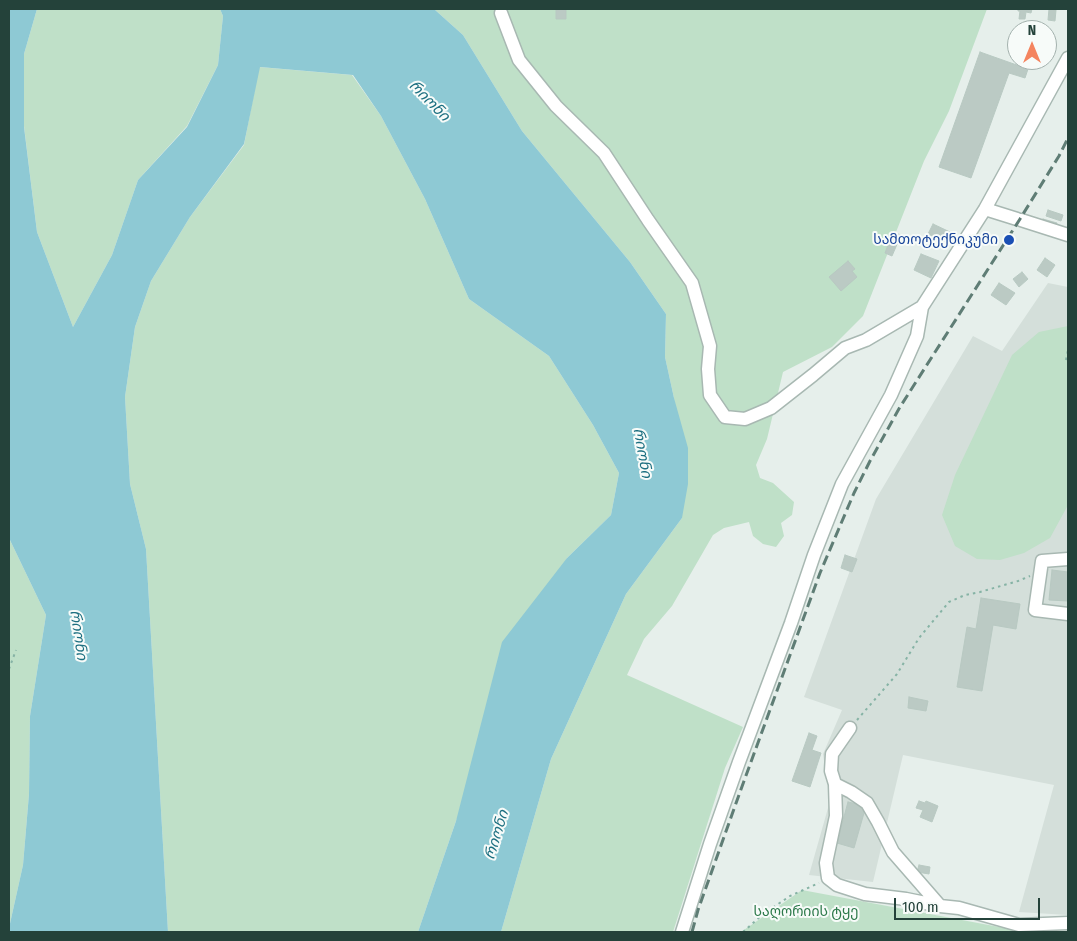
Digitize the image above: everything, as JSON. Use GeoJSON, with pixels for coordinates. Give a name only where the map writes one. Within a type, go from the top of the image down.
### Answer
{"type":"FeatureCollection","features":[{"type":"Feature","properties":{"kind":"street"},"geometry":{"type":"LineString","coordinates":[[501,13],[519,60],[556,106],[604,153],[692,283],[710,346],[708,369],[710,395],[725,417],[745,419],[771,408],[845,348],[866,340],[922,307]]}},
{"type":"Feature","properties":{"kind":"street"},"geometry":{"type":"LineString","coordinates":[[682,932],[739,762],[842,484],[891,395],[917,336],[922,307],[985,208],[1068,58]]}},
{"type":"Feature","properties":{"kind":"street"},"geometry":{"type":"LineString","coordinates":[[985,208],[1068,235]]}},
{"type":"Feature","properties":{"kind":"street"},"geometry":{"type":"LineString","coordinates":[[1068,559],[1042,561],[1035,610],[1068,614]]}},
{"type":"Feature","properties":{"kind":"street"},"geometry":{"type":"LineString","coordinates":[[850,728],[832,754],[831,771],[835,784],[836,816],[826,863],[828,878],[837,885],[865,894],[960,908],[1019,924],[1068,923]]}},
{"type":"Feature","properties":{"kind":"street"},"geometry":{"type":"LineString","coordinates":[[835,784],[851,792],[867,804],[893,852],[940,906]]}},
{"type":"Feature","properties":{"kind":"path"},"geometry":{"type":"LineString","coordinates":[[1066,360],[1068,350]]}},
{"type":"Feature","properties":{"kind":"path"},"geometry":{"type":"LineString","coordinates":[[850,728],[898,674],[919,638],[948,602],[1041,572]]}},
{"type":"Feature","properties":{"kind":"path"},"geometry":{"type":"LineString","coordinates":[[9,669],[16,650]]}},
{"type":"Feature","properties":{"kind":"path"},"geometry":{"type":"LineString","coordinates":[[743,932],[790,896],[828,878]]}},
{"type":"Feature","properties":{"kind":"shaded area"},"geometry":{"type":"Polygon","coordinates":[[[1048,283],[1068,287],[1068,915],[1019,912],[1054,785],[903,755],[873,882],[809,875],[830,801],[823,754],[842,710],[804,697],[876,499],[973,336],[1002,351],[1048,283]]]}},
{"type":"Feature","properties":{"kind":"green space"},"geometry":{"type":"Polygon","coordinates":[[[37,9],[220,9],[223,16],[218,65],[187,126],[138,180],[112,255],[73,327],[37,232],[24,126],[24,54],[37,9]]]}},
{"type":"Feature","properties":{"kind":"green space"},"geometry":{"type":"Polygon","coordinates":[[[434,9],[987,9],[949,111],[924,161],[863,316],[832,347],[783,372],[767,439],[756,465],[760,478],[773,483],[794,502],[792,515],[781,523],[784,536],[776,547],[763,544],[753,536],[749,522],[724,528],[713,535],[672,606],[644,639],[627,675],[743,727],[725,768],[673,932],[501,932],[551,759],[626,594],[682,518],[674,398],[665,357],[666,314],[630,262],[522,131],[463,35],[434,9]]]}},
{"type":"Feature","properties":{"kind":"green space"},"geometry":{"type":"Polygon","coordinates":[[[259,67],[352,75],[381,116],[425,199],[469,299],[549,356],[593,425],[619,473],[611,515],[567,558],[456,821],[418,932],[168,932],[146,549],[130,484],[125,397],[135,327],[151,281],[190,217],[244,145],[259,67]]]}},
{"type":"Feature","properties":{"kind":"green space"},"geometry":{"type":"Polygon","coordinates":[[[1068,326],[1068,505],[1050,538],[1024,553],[1000,560],[977,559],[955,546],[942,515],[955,475],[1012,355],[1039,332],[1068,326]]]}},
{"type":"Feature","properties":{"kind":"green space"},"geometry":{"type":"Polygon","coordinates":[[[9,538],[46,615],[30,716],[29,794],[23,865],[9,928],[9,538]]]}},
{"type":"Feature","properties":{"kind":"green space","name":"საღორიის ტყე"},"geometry":{"type":"Polygon","coordinates":[[[802,890],[1026,932],[741,932],[802,890]]]}},
{"type":"Feature","properties":{"kind":"water","name":"რიონი"},"geometry":{"type":"Polygon","coordinates":[[[9,9],[37,9],[24,54],[24,127],[37,232],[73,327],[112,255],[138,180],[187,127],[218,65],[223,16],[220,9],[434,9],[463,35],[522,131],[630,262],[666,314],[665,357],[688,448],[688,484],[682,518],[626,594],[551,759],[501,932],[418,932],[456,821],[502,642],[567,558],[611,515],[619,473],[593,425],[549,356],[469,299],[425,199],[381,116],[353,75],[260,67],[244,144],[190,217],[151,281],[135,327],[125,397],[130,484],[146,549],[168,932],[9,932],[23,865],[29,794],[30,716],[46,615],[9,538],[9,9]]]}},
{"type":"Feature","properties":{"kind":"building"},"geometry":{"type":"Polygon","coordinates":[[[556,9],[566,9],[566,19],[556,19],[556,9]]]}},
{"type":"Feature","properties":{"kind":"building"},"geometry":{"type":"Polygon","coordinates":[[[1018,9],[1032,9],[1031,13],[1026,12],[1025,19],[1019,19],[1020,11],[1018,9]]]}},
{"type":"Feature","properties":{"kind":"building"},"geometry":{"type":"Polygon","coordinates":[[[1049,9],[1056,10],[1055,20],[1048,20],[1049,9]]]}},
{"type":"Feature","properties":{"kind":"building"},"geometry":{"type":"Polygon","coordinates":[[[980,52],[1007,62],[1007,70],[1028,70],[1025,78],[1009,73],[971,178],[939,167],[980,52]]]}},
{"type":"Feature","properties":{"kind":"building"},"geometry":{"type":"Polygon","coordinates":[[[1048,210],[1063,215],[1061,221],[1046,216],[1048,210]]]}},
{"type":"Feature","properties":{"kind":"building"},"geometry":{"type":"Polygon","coordinates":[[[1043,219],[1057,223],[1056,229],[1042,224],[1043,219]]]}},
{"type":"Feature","properties":{"kind":"building"},"geometry":{"type":"Polygon","coordinates":[[[933,224],[950,232],[945,243],[928,234],[933,224]]]}},
{"type":"Feature","properties":{"kind":"building"},"geometry":{"type":"Polygon","coordinates":[[[893,232],[901,235],[892,256],[885,253],[893,232]]]}},
{"type":"Feature","properties":{"kind":"building"},"geometry":{"type":"Polygon","coordinates":[[[921,254],[939,261],[931,278],[914,270],[921,254]]]}},
{"type":"Feature","properties":{"kind":"building"},"geometry":{"type":"Polygon","coordinates":[[[1045,258],[1055,265],[1047,277],[1037,270],[1045,258]]]}},
{"type":"Feature","properties":{"kind":"building"},"geometry":{"type":"Polygon","coordinates":[[[848,261],[855,269],[852,271],[857,277],[841,291],[829,277],[848,261]]]}},
{"type":"Feature","properties":{"kind":"building"},"geometry":{"type":"Polygon","coordinates":[[[1022,272],[1028,279],[1019,287],[1013,279],[1022,272]]]}},
{"type":"Feature","properties":{"kind":"building"},"geometry":{"type":"Polygon","coordinates":[[[999,283],[1015,293],[1006,305],[991,295],[999,283]]]}},
{"type":"Feature","properties":{"kind":"building"},"geometry":{"type":"Polygon","coordinates":[[[845,555],[857,559],[852,572],[841,568],[845,555]]]}},
{"type":"Feature","properties":{"kind":"building"},"geometry":{"type":"Polygon","coordinates":[[[1052,570],[1068,572],[1068,601],[1049,600],[1052,570]]]}},
{"type":"Feature","properties":{"kind":"building"},"geometry":{"type":"Polygon","coordinates":[[[981,598],[1020,604],[1016,629],[993,625],[982,691],[957,687],[967,627],[976,629],[981,598]]]}},
{"type":"Feature","properties":{"kind":"building"},"geometry":{"type":"Polygon","coordinates":[[[909,697],[928,701],[926,711],[908,708],[909,697]]]}},
{"type":"Feature","properties":{"kind":"building"},"geometry":{"type":"Polygon","coordinates":[[[809,733],[817,736],[812,750],[821,753],[810,787],[792,781],[809,733]]]}},
{"type":"Feature","properties":{"kind":"building"},"geometry":{"type":"Polygon","coordinates":[[[919,801],[925,803],[926,801],[938,806],[932,822],[920,817],[923,810],[916,808],[919,801]]]}},
{"type":"Feature","properties":{"kind":"building"},"geometry":{"type":"Polygon","coordinates":[[[848,802],[866,806],[854,848],[837,843],[848,802]]]}},
{"type":"Feature","properties":{"kind":"building"},"geometry":{"type":"Polygon","coordinates":[[[919,865],[930,867],[929,874],[917,872],[919,865]]]}},
{"type":"Feature","properties":{"kind":"railway"},"geometry":{"type":"LineString","coordinates":[[692,932],[740,792],[820,573],[854,493],[900,407],[1020,219],[1068,138]]}},
{"type":"Feature","properties":{"kind":"place","name":"სამთოტექნიკუმი"},"geometry":{"type":"Point","coordinates":[1009,240]}}]}
